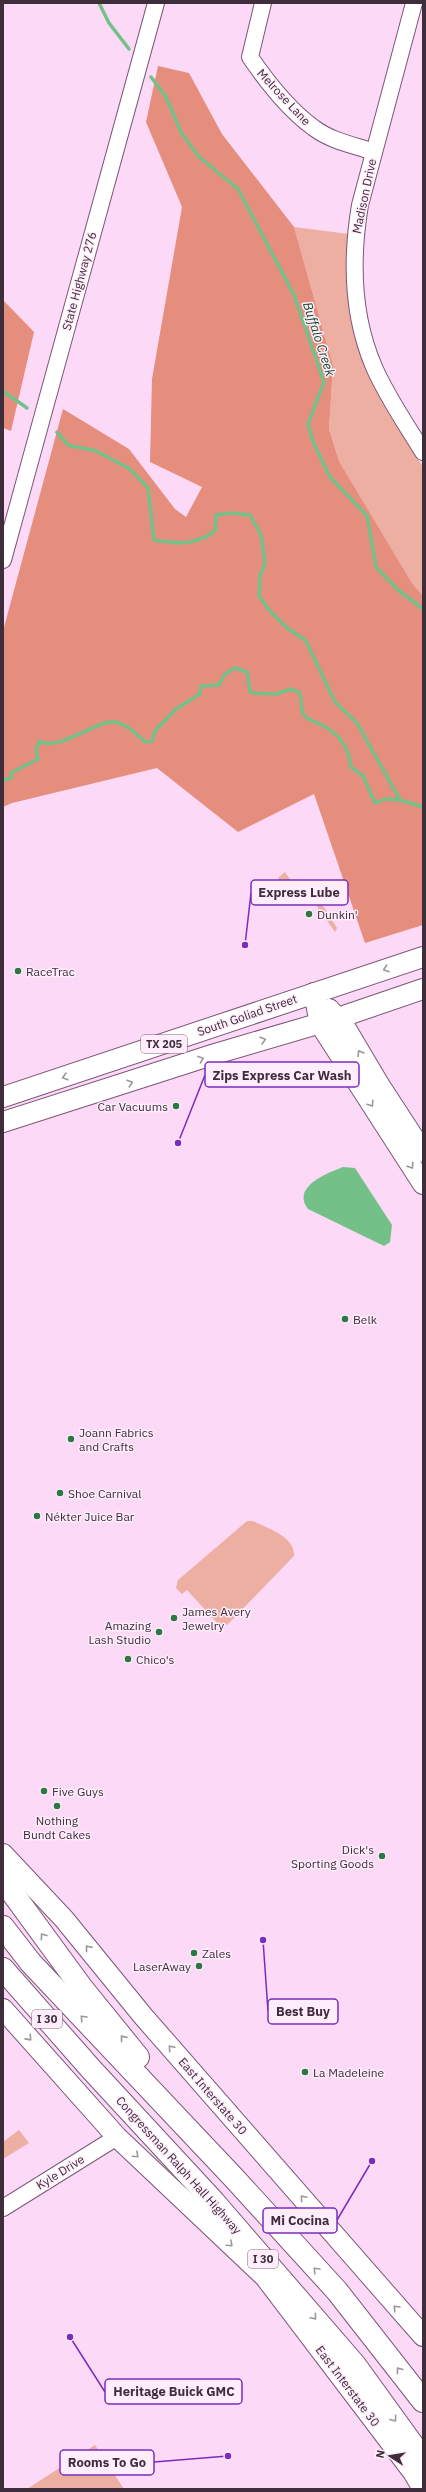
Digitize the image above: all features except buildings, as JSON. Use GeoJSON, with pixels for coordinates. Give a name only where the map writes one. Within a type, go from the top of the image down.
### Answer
{"type":"FeatureCollection","features":[{"type":"Feature","properties":{"kind":"highway"},"geometry":{"type":"LineString","coordinates":[[3,1880],[82,1988],[234,2178]]}},
{"type":"Feature","properties":{"kind":"highway","name":"I 30"},"geometry":{"type":"LineString","coordinates":[[3,1927],[31,1963],[234,2178],[337,2291],[423,2401]]}},
{"type":"Feature","properties":{"kind":"highway","name":"Congressman Ralph Hall Highway"},"geometry":{"type":"LineString","coordinates":[[3,1969],[91,2069],[214,2202],[355,2365],[423,2460]]}},
{"type":"Feature","properties":{"kind":"highway"},"geometry":{"type":"LineString","coordinates":[[3,1990],[48,2036],[91,2069]]}},
{"type":"Feature","properties":{"kind":"main road","name":"South Goliad Street"},"geometry":{"type":"LineString","coordinates":[[3,1097],[314,992],[423,957]]}},
{"type":"Feature","properties":{"kind":"main road","name":"TX 205"},"geometry":{"type":"LineString","coordinates":[[3,1122],[214,1054],[329,1021],[423,989]]}},
{"type":"Feature","properties":{"kind":"main road"},"geometry":{"type":"LineString","coordinates":[[314,992],[329,1021],[423,1184]]}},
{"type":"Feature","properties":{"kind":"main road"},"geometry":{"type":"LineString","coordinates":[[329,1021],[423,1152]]}},
{"type":"Feature","properties":{"kind":"main road"},"geometry":{"type":"LineString","coordinates":[[93,1094],[93,1083],[95,1079],[106,1074],[193,1046],[198,1038],[198,1032]]}},
{"type":"Feature","properties":{"kind":"main road","name":"East Interstate 30"},"geometry":{"type":"LineString","coordinates":[[3,1854],[64,1919],[143,2016],[423,2336]]}},
{"type":"Feature","properties":{"kind":"main road","name":"East Interstate 30"},"geometry":{"type":"LineString","coordinates":[[3,2009],[117,2137],[265,2277],[413,2472],[423,2489]]}},
{"type":"Feature","properties":{"kind":"street","name":"State Highway 276"},"geometry":{"type":"LineString","coordinates":[[3,560],[156,3]]}},
{"type":"Feature","properties":{"kind":"street","name":"Melrose Lane"},"geometry":{"type":"LineString","coordinates":[[264,3],[250,57],[261,73],[294,111],[314,128],[335,139],[374,152]]}},
{"type":"Feature","properties":{"kind":"street","name":"Madison Drive"},"geometry":{"type":"LineString","coordinates":[[414,3],[360,205],[355,235],[354,266],[360,322],[374,366],[393,404],[423,452]]}},
{"type":"Feature","properties":{"kind":"street","name":"Kyle Drive"},"geometry":{"type":"LineString","coordinates":[[3,2208],[117,2137]]}},
{"type":"Feature","properties":{"kind":"shaded area"},"geometry":{"type":"Polygon","coordinates":[[[158,66],[189,73],[222,134],[294,227],[333,365],[329,429],[339,461],[412,583],[423,596],[423,925],[365,943],[314,794],[238,832],[157,768],[12,803],[3,807],[3,631],[63,409],[129,449],[175,509],[186,517],[202,487],[150,462],[152,379],[182,207],[146,122],[158,66]]]}},
{"type":"Feature","properties":{"kind":"shaded area"},"geometry":{"type":"Polygon","coordinates":[[[294,227],[349,234],[347,272],[349,306],[369,374],[389,413],[423,467],[423,596],[412,583],[339,461],[329,429],[333,365],[294,227]]]}},
{"type":"Feature","properties":{"kind":"shaded area"},"geometry":{"type":"Polygon","coordinates":[[[3,300],[34,332],[11,431],[3,428],[3,300]]]}},
{"type":"Feature","properties":{"kind":"shaded area"},"geometry":{"type":"Polygon","coordinates":[[[285,872],[298,891],[285,900],[277,885],[279,877],[285,872]]]}},
{"type":"Feature","properties":{"kind":"shaded area"},"geometry":{"type":"Polygon","coordinates":[[[322,904],[337,928],[335,932],[316,905],[322,904]]]}},
{"type":"Feature","properties":{"kind":"shaded area"},"geometry":{"type":"Polygon","coordinates":[[[343,1167],[355,1168],[392,1225],[390,1242],[384,1246],[308,1209],[304,1201],[304,1194],[307,1188],[320,1177],[343,1167]]]}},
{"type":"Feature","properties":{"kind":"shaded area"},"geometry":{"type":"Polygon","coordinates":[[[247,1521],[253,1521],[280,1534],[290,1543],[294,1556],[227,1625],[225,1624],[221,1627],[187,1590],[182,1594],[176,1588],[178,1580],[247,1521]]]}},
{"type":"Feature","properties":{"kind":"shaded area"},"geometry":{"type":"Polygon","coordinates":[[[19,2130],[29,2143],[3,2159],[3,2142],[19,2130]]]}},
{"type":"Feature","properties":{"kind":"shaded area"},"geometry":{"type":"Polygon","coordinates":[[[95,2445],[124,2489],[27,2489],[95,2445]]]}},
{"type":"Feature","properties":{"kind":"waterway","name":"Buffalo Creek"},"geometry":{"type":"LineString","coordinates":[[99,3],[109,23],[129,49]]}},
{"type":"Feature","properties":{"kind":"waterway","name":"Buffalo Creek"},"geometry":{"type":"LineString","coordinates":[[151,77],[166,97],[181,132],[198,156],[238,189],[294,295],[324,382],[308,424],[313,442],[330,477],[367,516],[376,567],[398,590],[423,609]]}},
{"type":"Feature","properties":{"kind":"waterway"},"geometry":{"type":"LineString","coordinates":[[3,391],[27,408]]}},
{"type":"Feature","properties":{"kind":"waterway"},"geometry":{"type":"LineString","coordinates":[[57,432],[68,445],[96,451],[130,469],[148,488],[154,540],[186,543],[200,539],[215,531],[216,515],[232,513],[250,515],[261,535],[265,563],[260,576],[259,596],[269,610],[286,627],[306,641],[335,702],[357,723],[400,800],[423,807]]}},
{"type":"Feature","properties":{"kind":"waterway"},"geometry":{"type":"LineString","coordinates":[[3,780],[11,778],[11,773],[38,759],[36,749],[40,741],[57,743],[109,722],[116,722],[124,725],[145,742],[152,741],[155,731],[176,709],[200,694],[201,686],[219,685],[225,674],[235,668],[247,672],[250,692],[252,693],[277,694],[290,689],[299,692],[304,715],[338,736],[348,753],[351,767],[363,776],[375,803],[385,799],[400,800]]}},
{"type":"Feature","properties":{"kind":"place","name":"Dunkin'"},"geometry":{"type":"Point","coordinates":[309,914]}},
{"type":"Feature","properties":{"kind":"place","name":"Express Lube"},"geometry":{"type":"Point","coordinates":[245,945]}},
{"type":"Feature","properties":{"kind":"place","name":"RaceTrac"},"geometry":{"type":"Point","coordinates":[18,971]}},
{"type":"Feature","properties":{"kind":"place","name":"Car Vacuums"},"geometry":{"type":"Point","coordinates":[176,1106]}},
{"type":"Feature","properties":{"kind":"place","name":"Zips Express Car Wash"},"geometry":{"type":"Point","coordinates":[178,1143]}},
{"type":"Feature","properties":{"kind":"place","name":"Belk"},"geometry":{"type":"Point","coordinates":[345,1319]}},
{"type":"Feature","properties":{"kind":"place","name":"Joann Fabrics and Crafts"},"geometry":{"type":"Point","coordinates":[71,1439]}},
{"type":"Feature","properties":{"kind":"place","name":"Shoe Carnival"},"geometry":{"type":"Point","coordinates":[60,1493]}},
{"type":"Feature","properties":{"kind":"place","name":"Nékter Juice Bar"},"geometry":{"type":"Point","coordinates":[37,1516]}},
{"type":"Feature","properties":{"kind":"place","name":"James Avery Jewelry"},"geometry":{"type":"Point","coordinates":[174,1618]}},
{"type":"Feature","properties":{"kind":"place","name":"Amazing Lash Studio"},"geometry":{"type":"Point","coordinates":[159,1632]}},
{"type":"Feature","properties":{"kind":"place","name":"Chico's"},"geometry":{"type":"Point","coordinates":[128,1659]}},
{"type":"Feature","properties":{"kind":"place","name":"Five Guys"},"geometry":{"type":"Point","coordinates":[44,1791]}},
{"type":"Feature","properties":{"kind":"place","name":"Nothing Bundt Cakes"},"geometry":{"type":"Point","coordinates":[57,1806]}},
{"type":"Feature","properties":{"kind":"place","name":"Dick's Sporting Goods"},"geometry":{"type":"Point","coordinates":[382,1856]}},
{"type":"Feature","properties":{"kind":"place","name":"Best Buy"},"geometry":{"type":"Point","coordinates":[263,1940]}},
{"type":"Feature","properties":{"kind":"place","name":"Zales"},"geometry":{"type":"Point","coordinates":[194,1953]}},
{"type":"Feature","properties":{"kind":"place","name":"LaserAway"},"geometry":{"type":"Point","coordinates":[199,1966]}},
{"type":"Feature","properties":{"kind":"place","name":"La Madeleine"},"geometry":{"type":"Point","coordinates":[305,2072]}},
{"type":"Feature","properties":{"kind":"place","name":"Mi Cocina"},"geometry":{"type":"Point","coordinates":[372,2161]}},
{"type":"Feature","properties":{"kind":"place","name":"Heritage Buick GMC"},"geometry":{"type":"Point","coordinates":[70,2337]}},
{"type":"Feature","properties":{"kind":"place","name":"Rooms To Go"},"geometry":{"type":"Point","coordinates":[228,2456]}}]}
